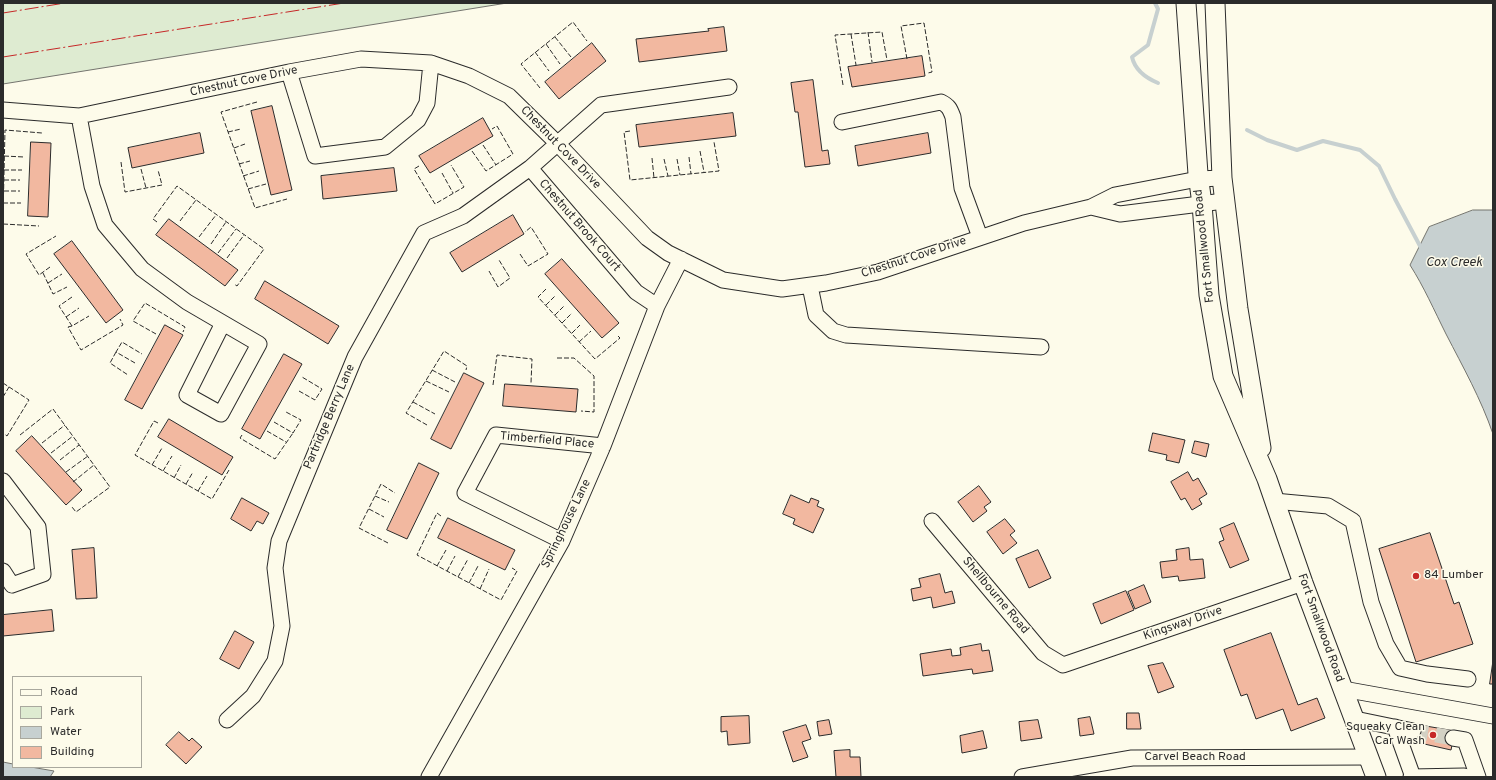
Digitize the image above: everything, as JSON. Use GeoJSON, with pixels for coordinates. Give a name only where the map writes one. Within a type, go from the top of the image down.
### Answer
{"type":"FeatureCollection","features":[{"type":"Feature","properties":{"kind":"main road","name":"Fort Smallwood Road"},"geometry":{"type":"LineString","coordinates":[[1186,3],[1198,180],[1202,204],[1209,295],[1223,376],[1267,479],[1303,583],[1370,757],[1376,777]]}},
{"type":"Feature","properties":{"kind":"main road","name":"Fort Smallwood Road"},"geometry":{"type":"LineString","coordinates":[[1215,3],[1224,201],[1238,309],[1267,479]]}},
{"type":"Feature","properties":{"kind":"street","name":"Chestnut Cove Drive"},"geometry":{"type":"LineString","coordinates":[[3,110],[79,116],[289,72],[361,59],[431,63],[469,76],[509,96],[558,144],[647,238],[668,253],[723,280],[782,289],[810,286],[878,272],[1024,223],[1091,207],[1115,195],[1198,180],[1222,178]]}},
{"type":"Feature","properties":{"kind":"street"},"geometry":{"type":"LineString","coordinates":[[289,72],[315,156],[386,147],[418,120],[427,103],[431,63]]}},
{"type":"Feature","properties":{"kind":"street","name":"Chestnut Brook Court"},"geometry":{"type":"LineString","coordinates":[[657,306],[636,292],[530,168],[601,105],[729,87]]}},
{"type":"Feature","properties":{"kind":"street"},"geometry":{"type":"LineString","coordinates":[[842,122],[941,102],[950,108],[953,117],[962,188],[980,237]]}},
{"type":"Feature","properties":{"kind":"street"},"geometry":{"type":"LineString","coordinates":[[79,116],[92,186],[105,225],[142,269],[187,302],[223,323],[259,344],[221,414],[187,395],[223,323]]}},
{"type":"Feature","properties":{"kind":"street","name":"Partridge Berry Lane"},"geometry":{"type":"LineString","coordinates":[[227,720],[253,696],[274,661],[282,626],[275,568],[279,540],[355,357],[424,233],[463,216],[530,168]]}},
{"type":"Feature","properties":{"kind":"street","name":"Chestnut Cove Drive"},"geometry":{"type":"LineString","coordinates":[[1091,207],[1120,214],[1224,201]]}},
{"type":"Feature","properties":{"kind":"street","name":"Springhouse Lane"},"geometry":{"type":"LineString","coordinates":[[430,777],[562,541],[603,446],[657,306],[680,259]]}},
{"type":"Feature","properties":{"kind":"street"},"geometry":{"type":"LineString","coordinates":[[810,286],[816,315],[833,330],[846,336],[1041,347]]}},
{"type":"Feature","properties":{"kind":"street","name":"Timberfield Place"},"geometry":{"type":"LineString","coordinates":[[562,541],[465,493],[496,435],[603,446]]}},
{"type":"Feature","properties":{"kind":"street"},"geometry":{"type":"LineString","coordinates":[[3,482],[38,527],[43,574],[12,585],[3,572]]}},
{"type":"Feature","properties":{"kind":"street"},"geometry":{"type":"LineString","coordinates":[[1274,500],[1328,506],[1353,521],[1371,602],[1386,644],[1400,668],[1426,674],[1468,679]]}},
{"type":"Feature","properties":{"kind":"street","name":"Shellbourne Road"},"geometry":{"type":"LineString","coordinates":[[932,521],[1043,653],[1063,665]]}},
{"type":"Feature","properties":{"kind":"street","name":"Kingsway Drive"},"geometry":{"type":"LineString","coordinates":[[1063,665],[1303,583]]}},
{"type":"Feature","properties":{"kind":"street"},"geometry":{"type":"LineString","coordinates":[[1343,689],[1493,716]]}},
{"type":"Feature","properties":{"kind":"street"},"geometry":{"type":"LineString","coordinates":[[1355,719],[1412,731]]}},
{"type":"Feature","properties":{"kind":"street"},"geometry":{"type":"LineString","coordinates":[[1395,727],[1412,777],[1471,776],[1465,740],[1453,738]]}},
{"type":"Feature","properties":{"kind":"street","name":"Carvel Beach Road"},"geometry":{"type":"LineString","coordinates":[[1022,777],[1132,758],[1370,757]]}},
{"type":"Feature","properties":{"kind":"green space"},"geometry":{"type":"Polygon","coordinates":[[[3,3],[507,3],[3,84],[3,3]]]}},
{"type":"Feature","properties":{"kind":"water","name":"Cox Creek"},"geometry":{"type":"Polygon","coordinates":[[[1473,210],[1493,210],[1493,434],[1471,383],[1410,265],[1429,227],[1473,210]]]}},
{"type":"Feature","properties":{"kind":"water"},"geometry":{"type":"Polygon","coordinates":[[[3,762],[12,764],[12,768],[37,768],[54,771],[50,777],[3,777],[3,762]]]}},
{"type":"Feature","properties":{"kind":"building"},"geometry":{"type":"Polygon","coordinates":[[[724,27],[727,51],[639,62],[636,39],[709,31],[708,29],[724,27]]]}},
{"type":"Feature","properties":{"kind":"building"},"geometry":{"type":"Polygon","coordinates":[[[592,43],[606,61],[559,99],[545,82],[592,43]]]}},
{"type":"Feature","properties":{"kind":"building"},"geometry":{"type":"Polygon","coordinates":[[[922,56],[925,76],[852,87],[848,67],[922,56]]]}},
{"type":"Feature","properties":{"kind":"building"},"geometry":{"type":"Polygon","coordinates":[[[813,80],[822,151],[828,150],[830,164],[805,167],[798,112],[795,112],[791,83],[813,80]]]}},
{"type":"Feature","properties":{"kind":"building"},"geometry":{"type":"Polygon","coordinates":[[[272,106],[292,190],[271,195],[251,111],[272,106]]]}},
{"type":"Feature","properties":{"kind":"building"},"geometry":{"type":"Polygon","coordinates":[[[733,113],[736,136],[639,147],[636,125],[733,113]]]}},
{"type":"Feature","properties":{"kind":"building"},"geometry":{"type":"Polygon","coordinates":[[[483,118],[493,136],[430,173],[419,156],[483,118]]]}},
{"type":"Feature","properties":{"kind":"building"},"geometry":{"type":"Polygon","coordinates":[[[200,133],[204,153],[132,168],[128,148],[200,133]]]}},
{"type":"Feature","properties":{"kind":"building"},"geometry":{"type":"Polygon","coordinates":[[[928,133],[931,153],[858,166],[855,146],[928,133]]]}},
{"type":"Feature","properties":{"kind":"building"},"geometry":{"type":"Polygon","coordinates":[[[31,142],[51,143],[48,217],[28,216],[31,142]]]}},
{"type":"Feature","properties":{"kind":"building"},"geometry":{"type":"Polygon","coordinates":[[[394,168],[397,191],[323,199],[321,176],[394,168]]]}},
{"type":"Feature","properties":{"kind":"building"},"geometry":{"type":"Polygon","coordinates":[[[513,215],[524,234],[462,272],[450,253],[513,215]]]}},
{"type":"Feature","properties":{"kind":"building"},"geometry":{"type":"Polygon","coordinates":[[[169,219],[238,270],[225,286],[156,235],[169,219]]]}},
{"type":"Feature","properties":{"kind":"building"},"geometry":{"type":"Polygon","coordinates":[[[72,241],[123,310],[106,323],[54,254],[72,241]]]}},
{"type":"Feature","properties":{"kind":"building"},"geometry":{"type":"Polygon","coordinates":[[[562,259],[619,323],[602,338],[545,274],[562,259]]]}},
{"type":"Feature","properties":{"kind":"building"},"geometry":{"type":"Polygon","coordinates":[[[265,281],[339,326],[328,344],[255,299],[265,281]]]}},
{"type":"Feature","properties":{"kind":"building"},"geometry":{"type":"Polygon","coordinates":[[[165,325],[183,335],[142,409],[125,400],[165,325]]]}},
{"type":"Feature","properties":{"kind":"building"},"geometry":{"type":"Polygon","coordinates":[[[284,354],[302,364],[260,439],[242,429],[284,354]]]}},
{"type":"Feature","properties":{"kind":"building"},"geometry":{"type":"Polygon","coordinates":[[[464,373],[484,383],[451,449],[431,439],[464,373]]]}},
{"type":"Feature","properties":{"kind":"building"},"geometry":{"type":"Polygon","coordinates":[[[505,384],[578,389],[576,412],[503,406],[505,384]]]}},
{"type":"Feature","properties":{"kind":"building"},"geometry":{"type":"Polygon","coordinates":[[[169,419],[233,457],[222,475],[158,437],[169,419]]]}},
{"type":"Feature","properties":{"kind":"building"},"geometry":{"type":"Polygon","coordinates":[[[1153,433],[1185,440],[1179,463],[1166,460],[1167,455],[1149,451],[1153,433]]]}},
{"type":"Feature","properties":{"kind":"building"},"geometry":{"type":"Polygon","coordinates":[[[32,436],[82,490],[66,505],[16,451],[32,436]]]}},
{"type":"Feature","properties":{"kind":"building"},"geometry":{"type":"Polygon","coordinates":[[[1195,441],[1209,444],[1206,457],[1192,453],[1195,441]]]}},
{"type":"Feature","properties":{"kind":"building"},"geometry":{"type":"Polygon","coordinates":[[[419,463],[439,473],[407,539],[387,530],[419,463]]]}},
{"type":"Feature","properties":{"kind":"building"},"geometry":{"type":"Polygon","coordinates":[[[1188,472],[1193,481],[1198,478],[1207,494],[1199,499],[1202,504],[1192,510],[1185,498],[1181,500],[1171,482],[1188,472]]]}},
{"type":"Feature","properties":{"kind":"building"},"geometry":{"type":"Polygon","coordinates":[[[979,486],[991,502],[984,507],[987,511],[973,522],[958,502],[979,486]]]}},
{"type":"Feature","properties":{"kind":"building"},"geometry":{"type":"Polygon","coordinates":[[[791,495],[809,503],[811,498],[819,501],[817,506],[824,509],[813,533],[793,524],[795,519],[783,514],[791,495]]]}},
{"type":"Feature","properties":{"kind":"building"},"geometry":{"type":"Polygon","coordinates":[[[242,498],[269,513],[263,524],[257,521],[251,531],[231,519],[242,498]]]}},
{"type":"Feature","properties":{"kind":"building"},"geometry":{"type":"Polygon","coordinates":[[[448,518],[515,550],[505,570],[438,538],[448,518]]]}},
{"type":"Feature","properties":{"kind":"building"},"geometry":{"type":"Polygon","coordinates":[[[1005,519],[1015,531],[1010,535],[1017,543],[1003,554],[987,532],[1005,519]]]}},
{"type":"Feature","properties":{"kind":"building"},"geometry":{"type":"Polygon","coordinates":[[[1234,523],[1249,560],[1230,568],[1219,542],[1224,540],[1220,529],[1234,523]]]}},
{"type":"Feature","properties":{"kind":"building","name":"84 Lumber"},"geometry":{"type":"Polygon","coordinates":[[[1430,533],[1454,604],[1459,602],[1473,644],[1416,662],[1379,549],[1430,533]]]}},
{"type":"Feature","properties":{"kind":"building"},"geometry":{"type":"Polygon","coordinates":[[[94,548],[97,598],[76,599],[72,550],[94,548]]]}},
{"type":"Feature","properties":{"kind":"building"},"geometry":{"type":"Polygon","coordinates":[[[1189,548],[1190,560],[1203,559],[1205,578],[1179,581],[1178,576],[1162,578],[1160,562],[1177,560],[1176,550],[1189,548]]]}},
{"type":"Feature","properties":{"kind":"building"},"geometry":{"type":"Polygon","coordinates":[[[1038,550],[1051,578],[1029,588],[1016,559],[1038,550]]]}},
{"type":"Feature","properties":{"kind":"building"},"geometry":{"type":"Polygon","coordinates":[[[940,574],[945,593],[952,591],[955,603],[933,608],[931,597],[913,601],[911,589],[921,587],[919,579],[940,574]]]}},
{"type":"Feature","properties":{"kind":"building"},"geometry":{"type":"Polygon","coordinates":[[[1144,585],[1151,602],[1135,609],[1128,592],[1144,585]]]}},
{"type":"Feature","properties":{"kind":"building"},"geometry":{"type":"Polygon","coordinates":[[[1126,591],[1134,610],[1101,624],[1093,604],[1126,591]]]}},
{"type":"Feature","properties":{"kind":"building"},"geometry":{"type":"Polygon","coordinates":[[[52,610],[54,631],[3,636],[3,615],[52,610]]]}},
{"type":"Feature","properties":{"kind":"building"},"geometry":{"type":"Polygon","coordinates":[[[235,631],[254,642],[239,669],[220,659],[235,631]]]}},
{"type":"Feature","properties":{"kind":"building"},"geometry":{"type":"Polygon","coordinates":[[[1271,633],[1298,705],[1317,698],[1325,718],[1291,731],[1283,709],[1256,719],[1247,694],[1241,696],[1224,650],[1271,633]]]}},
{"type":"Feature","properties":{"kind":"building"},"geometry":{"type":"Polygon","coordinates":[[[981,644],[982,651],[989,650],[993,671],[973,674],[972,669],[923,676],[920,654],[951,649],[952,656],[961,655],[960,648],[981,644]]]}},
{"type":"Feature","properties":{"kind":"building"},"geometry":{"type":"Polygon","coordinates":[[[1493,661],[1493,684],[1490,684],[1493,661]]]}},
{"type":"Feature","properties":{"kind":"building"},"geometry":{"type":"Polygon","coordinates":[[[1163,663],[1174,687],[1158,693],[1148,666],[1163,663]]]}},
{"type":"Feature","properties":{"kind":"building"},"geometry":{"type":"Polygon","coordinates":[[[1127,713],[1139,713],[1141,729],[1127,729],[1127,713]]]}},
{"type":"Feature","properties":{"kind":"building"},"geometry":{"type":"Polygon","coordinates":[[[749,716],[750,743],[728,745],[727,731],[721,732],[721,717],[749,716]]]}},
{"type":"Feature","properties":{"kind":"building"},"geometry":{"type":"Polygon","coordinates":[[[1090,717],[1094,734],[1080,736],[1078,719],[1090,717]]]}},
{"type":"Feature","properties":{"kind":"building"},"geometry":{"type":"Polygon","coordinates":[[[829,720],[832,734],[819,736],[817,722],[829,720]]]}},
{"type":"Feature","properties":{"kind":"building"},"geometry":{"type":"Polygon","coordinates":[[[1038,720],[1042,738],[1021,741],[1019,722],[1038,720]]]}},
{"type":"Feature","properties":{"kind":"building","name":"Squeaky Clean Car Wash"},"geometry":{"type":"Polygon","coordinates":[[[1414,724],[1455,731],[1451,750],[1411,741],[1414,724]]]}},
{"type":"Feature","properties":{"kind":"building"},"geometry":{"type":"Polygon","coordinates":[[[806,725],[811,739],[802,742],[808,757],[793,762],[783,732],[806,725]]]}},
{"type":"Feature","properties":{"kind":"building"},"geometry":{"type":"Polygon","coordinates":[[[983,731],[987,748],[962,753],[960,736],[983,731]]]}},
{"type":"Feature","properties":{"kind":"building"},"geometry":{"type":"Polygon","coordinates":[[[179,732],[189,741],[192,738],[202,747],[186,764],[166,745],[179,732]]]}},
{"type":"Feature","properties":{"kind":"building"},"geometry":{"type":"Polygon","coordinates":[[[850,750],[850,757],[860,757],[861,777],[836,777],[834,751],[850,750]]]}},
{"type":"Feature","properties":{"kind":"waterway","name":"Cox Creek"},"geometry":{"type":"LineString","coordinates":[[1155,3],[1158,9],[1148,45],[1132,57],[1138,70],[1149,79],[1158,83]]}},
{"type":"Feature","properties":{"kind":"waterway","name":"Cox Creek"},"geometry":{"type":"LineString","coordinates":[[1247,130],[1267,140],[1297,150],[1323,141],[1360,150],[1379,166],[1420,246],[1423,248]]}},
{"type":"Feature","properties":{"kind":"tunnel"},"geometry":{"type":"LineString","coordinates":[[1413,731],[1453,738]]}},
{"type":"Feature","properties":{"kind":"fence"},"geometry":{"type":"LineString","coordinates":[[540,88],[521,64],[573,22],[587,41]]}},
{"type":"Feature","properties":{"kind":"fence"},"geometry":{"type":"LineString","coordinates":[[907,59],[901,26],[924,23],[932,72],[928,73]]}},
{"type":"Feature","properties":{"kind":"fence"},"geometry":{"type":"LineString","coordinates":[[868,32],[872,62]]}},
{"type":"Feature","properties":{"kind":"fence"},"geometry":{"type":"LineString","coordinates":[[843,85],[835,35],[882,32],[887,60]]}},
{"type":"Feature","properties":{"kind":"fence"},"geometry":{"type":"LineString","coordinates":[[851,34],[856,65]]}},
{"type":"Feature","properties":{"kind":"fence"},"geometry":{"type":"LineString","coordinates":[[555,37],[571,57]]}},
{"type":"Feature","properties":{"kind":"fence"},"geometry":{"type":"LineString","coordinates":[[546,44],[560,64]]}},
{"type":"Feature","properties":{"kind":"fence"},"geometry":{"type":"LineString","coordinates":[[535,52],[549,71]]}},
{"type":"Feature","properties":{"kind":"fence"},"geometry":{"type":"LineString","coordinates":[[257,102],[221,112],[255,208],[287,199]]}},
{"type":"Feature","properties":{"kind":"fence"},"geometry":{"type":"LineString","coordinates":[[472,151],[486,171],[513,154],[497,126],[492,129]]}},
{"type":"Feature","properties":{"kind":"fence"},"geometry":{"type":"LineString","coordinates":[[228,132],[241,129]]}},
{"type":"Feature","properties":{"kind":"fence"},"geometry":{"type":"LineString","coordinates":[[3,217],[5,130],[42,133]]}},
{"type":"Feature","properties":{"kind":"fence"},"geometry":{"type":"LineString","coordinates":[[630,131],[624,132],[630,180],[719,171],[714,142]]}},
{"type":"Feature","properties":{"kind":"fence"},"geometry":{"type":"LineString","coordinates":[[234,148],[245,144]]}},
{"type":"Feature","properties":{"kind":"fence"},"geometry":{"type":"LineString","coordinates":[[483,145],[496,165]]}},
{"type":"Feature","properties":{"kind":"fence"},"geometry":{"type":"LineString","coordinates":[[700,151],[704,172]]}},
{"type":"Feature","properties":{"kind":"fence"},"geometry":{"type":"LineString","coordinates":[[4,156],[24,157]]}},
{"type":"Feature","properties":{"kind":"fence"},"geometry":{"type":"LineString","coordinates":[[689,157],[691,174]]}},
{"type":"Feature","properties":{"kind":"fence"},"geometry":{"type":"LineString","coordinates":[[652,158],[654,178]]}},
{"type":"Feature","properties":{"kind":"fence"},"geometry":{"type":"LineString","coordinates":[[664,159],[668,176]]}},
{"type":"Feature","properties":{"kind":"fence"},"geometry":{"type":"LineString","coordinates":[[677,159],[680,175]]}},
{"type":"Feature","properties":{"kind":"fence"},"geometry":{"type":"LineString","coordinates":[[239,164],[250,161]]}},
{"type":"Feature","properties":{"kind":"fence"},"geometry":{"type":"LineString","coordinates":[[121,162],[125,192],[162,185],[158,170]]}},
{"type":"Feature","properties":{"kind":"fence"},"geometry":{"type":"LineString","coordinates":[[419,166],[414,169],[435,204],[464,187],[451,165]]}},
{"type":"Feature","properties":{"kind":"fence"},"geometry":{"type":"LineString","coordinates":[[141,169],[146,188]]}},
{"type":"Feature","properties":{"kind":"fence"},"geometry":{"type":"LineString","coordinates":[[4,170],[22,170]]}},
{"type":"Feature","properties":{"kind":"fence"},"geometry":{"type":"LineString","coordinates":[[243,176],[259,171]]}},
{"type":"Feature","properties":{"kind":"fence"},"geometry":{"type":"LineString","coordinates":[[442,173],[453,193]]}},
{"type":"Feature","properties":{"kind":"fence"},"geometry":{"type":"LineString","coordinates":[[4,180],[20,180]]}},
{"type":"Feature","properties":{"kind":"fence"},"geometry":{"type":"LineString","coordinates":[[248,189],[266,184]]}},
{"type":"Feature","properties":{"kind":"fence"},"geometry":{"type":"LineString","coordinates":[[157,222],[153,219],[177,186],[264,249],[237,286],[234,284]]}},
{"type":"Feature","properties":{"kind":"fence"},"geometry":{"type":"LineString","coordinates":[[4,191],[20,191]]}},
{"type":"Feature","properties":{"kind":"fence"},"geometry":{"type":"LineString","coordinates":[[180,221],[196,200]]}},
{"type":"Feature","properties":{"kind":"fence"},"geometry":{"type":"LineString","coordinates":[[3,203],[21,203]]}},
{"type":"Feature","properties":{"kind":"fence"},"geometry":{"type":"LineString","coordinates":[[199,237],[216,215]]}},
{"type":"Feature","properties":{"kind":"fence"},"geometry":{"type":"LineString","coordinates":[[211,244],[226,222]]}},
{"type":"Feature","properties":{"kind":"fence"},"geometry":{"type":"LineString","coordinates":[[3,224],[39,226]]}},
{"type":"Feature","properties":{"kind":"fence"},"geometry":{"type":"LineString","coordinates":[[520,254],[528,266],[548,254],[531,227],[525,232]]}},
{"type":"Feature","properties":{"kind":"fence"},"geometry":{"type":"LineString","coordinates":[[218,253],[236,229]]}},
{"type":"Feature","properties":{"kind":"fence"},"geometry":{"type":"LineString","coordinates":[[227,258],[244,235]]}},
{"type":"Feature","properties":{"kind":"fence"},"geometry":{"type":"LineString","coordinates":[[50,267],[39,275],[26,254],[56,236]]}},
{"type":"Feature","properties":{"kind":"fence"},"geometry":{"type":"LineString","coordinates":[[489,271],[498,287],[510,278],[499,260]]}},
{"type":"Feature","properties":{"kind":"fence"},"geometry":{"type":"LineString","coordinates":[[43,273],[53,294],[67,287]]}},
{"type":"Feature","properties":{"kind":"fence"},"geometry":{"type":"LineString","coordinates":[[48,283],[62,274]]}},
{"type":"Feature","properties":{"kind":"fence"},"geometry":{"type":"LineString","coordinates":[[546,289],[538,297],[595,359],[620,338],[617,335]]}},
{"type":"Feature","properties":{"kind":"fence"},"geometry":{"type":"LineString","coordinates":[[546,305],[555,296]]}},
{"type":"Feature","properties":{"kind":"fence"},"geometry":{"type":"LineString","coordinates":[[72,297],[59,306],[72,326],[89,316]]}},
{"type":"Feature","properties":{"kind":"fence"},"geometry":{"type":"LineString","coordinates":[[156,334],[133,321],[145,303],[185,327],[183,332]]}},
{"type":"Feature","properties":{"kind":"fence"},"geometry":{"type":"LineString","coordinates":[[555,315],[564,306]]}},
{"type":"Feature","properties":{"kind":"fence"},"geometry":{"type":"LineString","coordinates":[[66,317],[79,308]]}},
{"type":"Feature","properties":{"kind":"fence"},"geometry":{"type":"LineString","coordinates":[[562,323],[572,313]]}},
{"type":"Feature","properties":{"kind":"fence"},"geometry":{"type":"LineString","coordinates":[[72,326],[68,327],[81,350],[123,325],[120,319]]}},
{"type":"Feature","properties":{"kind":"fence"},"geometry":{"type":"LineString","coordinates":[[572,333],[580,325]]}},
{"type":"Feature","properties":{"kind":"fence"},"geometry":{"type":"LineString","coordinates":[[579,342],[591,331]]}},
{"type":"Feature","properties":{"kind":"fence"},"geometry":{"type":"LineString","coordinates":[[135,363],[116,352],[122,342],[142,354]]}},
{"type":"Feature","properties":{"kind":"fence"},"geometry":{"type":"LineString","coordinates":[[427,425],[406,413],[444,351],[467,366],[466,370]]}},
{"type":"Feature","properties":{"kind":"fence"},"geometry":{"type":"LineString","coordinates":[[116,352],[110,363],[128,375]]}},
{"type":"Feature","properties":{"kind":"fence"},"geometry":{"type":"LineString","coordinates":[[493,385],[497,355],[532,359],[531,383]]}},
{"type":"Feature","properties":{"kind":"fence"},"geometry":{"type":"LineString","coordinates":[[557,358],[574,358],[594,376],[594,412],[581,411]]}},
{"type":"Feature","properties":{"kind":"fence"},"geometry":{"type":"LineString","coordinates":[[432,370],[455,382]]}},
{"type":"Feature","properties":{"kind":"fence"},"geometry":{"type":"LineString","coordinates":[[299,391],[315,400],[322,389],[302,377]]}},
{"type":"Feature","properties":{"kind":"fence"},"geometry":{"type":"LineString","coordinates":[[426,381],[449,392]]}},
{"type":"Feature","properties":{"kind":"fence"},"geometry":{"type":"LineString","coordinates":[[3,383],[29,400],[7,436],[3,433]]}},
{"type":"Feature","properties":{"kind":"fence"},"geometry":{"type":"LineString","coordinates":[[3,397],[9,387]]}},
{"type":"Feature","properties":{"kind":"fence"},"geometry":{"type":"LineString","coordinates":[[413,402],[435,414]]}},
{"type":"Feature","properties":{"kind":"fence"},"geometry":{"type":"LineString","coordinates":[[20,435],[53,409],[110,487],[76,512],[72,507]]}},
{"type":"Feature","properties":{"kind":"fence"},"geometry":{"type":"LineString","coordinates":[[274,422],[293,433],[301,420],[286,412]]}},
{"type":"Feature","properties":{"kind":"fence"},"geometry":{"type":"LineString","coordinates":[[158,423],[154,421],[135,455],[212,499],[229,470]]}},
{"type":"Feature","properties":{"kind":"fence"},"geometry":{"type":"LineString","coordinates":[[42,443],[65,425]]}},
{"type":"Feature","properties":{"kind":"fence"},"geometry":{"type":"LineString","coordinates":[[267,431],[286,442]]}},
{"type":"Feature","properties":{"kind":"fence"},"geometry":{"type":"LineString","coordinates":[[242,435],[240,438],[275,459],[293,433]]}},
{"type":"Feature","properties":{"kind":"fence"},"geometry":{"type":"LineString","coordinates":[[51,453],[73,436]]}},
{"type":"Feature","properties":{"kind":"fence"},"geometry":{"type":"LineString","coordinates":[[60,460],[79,445]]}},
{"type":"Feature","properties":{"kind":"fence"},"geometry":{"type":"LineString","coordinates":[[152,465],[162,448]]}},
{"type":"Feature","properties":{"kind":"fence"},"geometry":{"type":"LineString","coordinates":[[66,472],[88,456]]}},
{"type":"Feature","properties":{"kind":"fence"},"geometry":{"type":"LineString","coordinates":[[163,471],[172,456]]}},
{"type":"Feature","properties":{"kind":"fence"},"geometry":{"type":"LineString","coordinates":[[73,482],[94,465]]}},
{"type":"Feature","properties":{"kind":"fence"},"geometry":{"type":"LineString","coordinates":[[174,478],[181,465]]}},
{"type":"Feature","properties":{"kind":"fence"},"geometry":{"type":"LineString","coordinates":[[186,484],[193,472]]}},
{"type":"Feature","properties":{"kind":"fence"},"geometry":{"type":"LineString","coordinates":[[198,491],[207,476]]}},
{"type":"Feature","properties":{"kind":"fence"},"geometry":{"type":"LineString","coordinates":[[388,543],[359,528],[381,484],[395,493]]}},
{"type":"Feature","properties":{"kind":"fence"},"geometry":{"type":"LineString","coordinates":[[375,496],[389,502]]}},
{"type":"Feature","properties":{"kind":"fence"},"geometry":{"type":"LineString","coordinates":[[369,509],[384,517]]}},
{"type":"Feature","properties":{"kind":"fence"},"geometry":{"type":"LineString","coordinates":[[441,516],[437,513],[417,555],[501,600],[517,571],[512,568]]}},
{"type":"Feature","properties":{"kind":"fence"},"geometry":{"type":"LineString","coordinates":[[437,566],[446,550]]}},
{"type":"Feature","properties":{"kind":"fence"},"geometry":{"type":"LineString","coordinates":[[447,571],[455,556]]}},
{"type":"Feature","properties":{"kind":"fence"},"geometry":{"type":"LineString","coordinates":[[458,577],[468,559]]}},
{"type":"Feature","properties":{"kind":"fence"},"geometry":{"type":"LineString","coordinates":[[469,583],[478,566]]}},
{"type":"Feature","properties":{"kind":"fence"},"geometry":{"type":"LineString","coordinates":[[480,589],[489,569]]}},
{"type":"Feature","properties":{"kind":"power"},"geometry":{"type":"LineString","coordinates":[[3,13],[65,3]]}},
{"type":"Feature","properties":{"kind":"power"},"geometry":{"type":"LineString","coordinates":[[3,57],[344,3]]}},
{"type":"Feature","properties":{"kind":"place","name":"84 Lumber"},"geometry":{"type":"Point","coordinates":[1416,576]}},
{"type":"Feature","properties":{"kind":"place","name":"Squeaky Clean Car Wash"},"geometry":{"type":"Point","coordinates":[1433,735]}}]}
